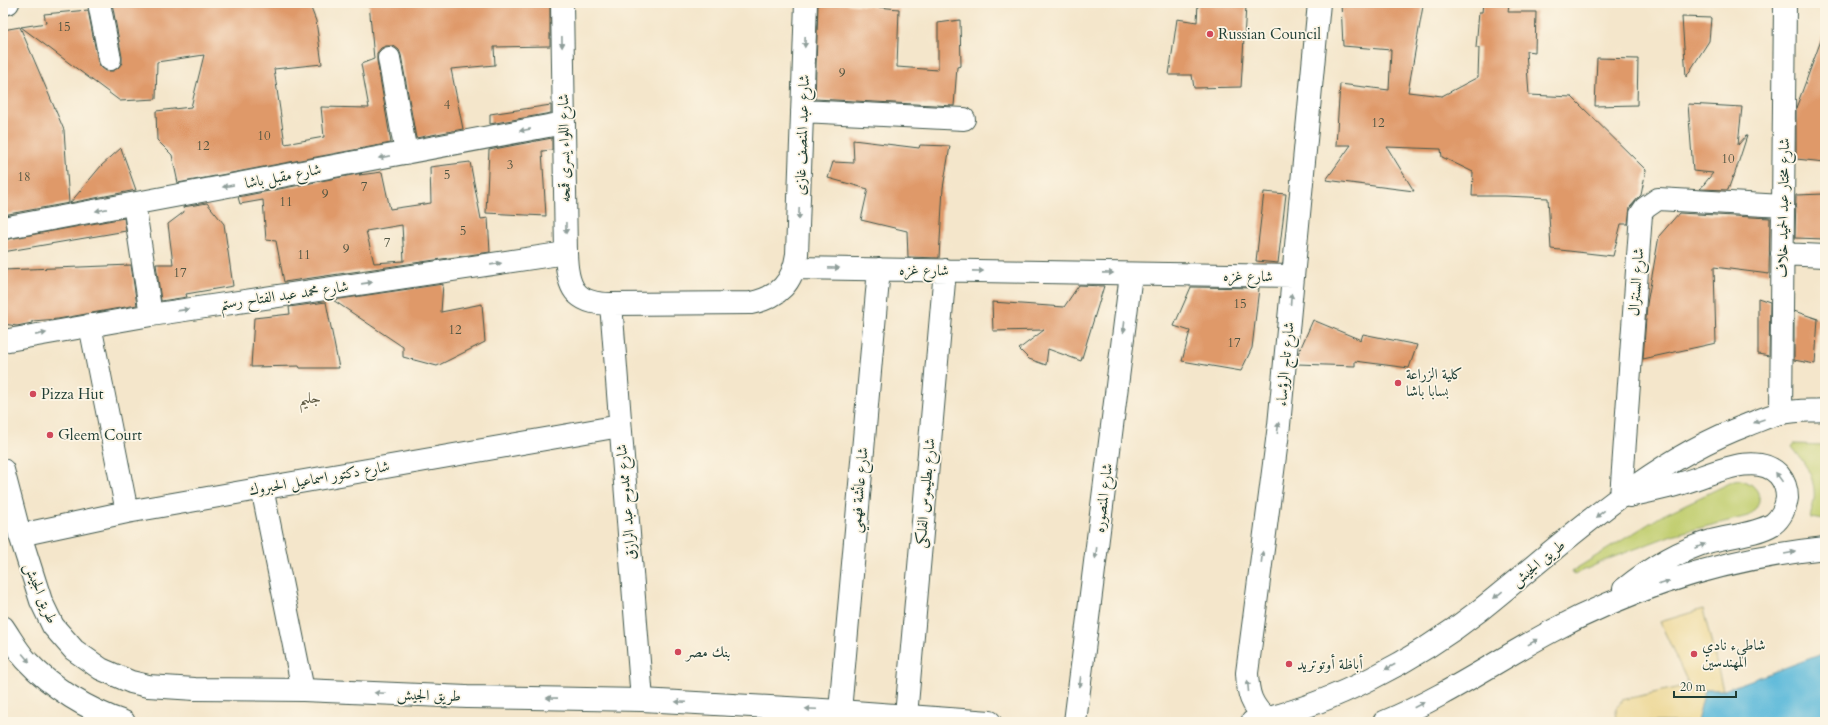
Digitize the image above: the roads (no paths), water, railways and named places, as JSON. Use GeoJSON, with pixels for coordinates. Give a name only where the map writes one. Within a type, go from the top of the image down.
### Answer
{"type":"FeatureCollection","features":[{"type":"Feature","properties":{"kind":"main road"},"geometry":{"type":"LineString","coordinates":[[3,4],[8,3]]}},
{"type":"Feature","properties":{"kind":"main road"},"geometry":{"type":"LineString","coordinates":[[99,3],[110,59]]}},
{"type":"Feature","properties":{"kind":"main road","name":"شارع اللواء يسرى قمحه"},"geometry":{"type":"LineString","coordinates":[[562,3],[566,253],[568,279],[574,290],[584,299],[596,304],[610,304]]}},
{"type":"Feature","properties":{"kind":"main road","name":"شارع عبد المنصف غازى"},"geometry":{"type":"LineString","coordinates":[[795,268],[797,254],[806,3]]}},
{"type":"Feature","properties":{"kind":"main road","name":"شارع تاج الرؤساء"},"geometry":{"type":"LineString","coordinates":[[1259,720],[1248,691],[1247,673],[1279,425],[1319,3]]}},
{"type":"Feature","properties":{"kind":"main road","name":"شارع مختار عبد الحميد خلاف"},"geometry":{"type":"LineString","coordinates":[[1781,413],[1785,3]]}},
{"type":"Feature","properties":{"kind":"main road"},"geometry":{"type":"LineString","coordinates":[[389,58],[406,153]]}},
{"type":"Feature","properties":{"kind":"main road"},"geometry":{"type":"LineString","coordinates":[[802,111],[964,119]]}},
{"type":"Feature","properties":{"kind":"main road","name":"شارع مقبل باشا"},"geometry":{"type":"LineString","coordinates":[[3,228],[564,123]]}},
{"type":"Feature","properties":{"kind":"main road","name":"شارع السنترال"},"geometry":{"type":"LineString","coordinates":[[1622,497],[1642,214],[1645,208],[1658,199],[1783,206]]}},
{"type":"Feature","properties":{"kind":"main road"},"geometry":{"type":"LineString","coordinates":[[134,204],[151,315]]}},
{"type":"Feature","properties":{"kind":"main road","name":"شارع محمد عبد الفتاح رستم"},"geometry":{"type":"LineString","coordinates":[[3,342],[151,315],[566,253]]}},
{"type":"Feature","properties":{"kind":"main road"},"geometry":{"type":"LineString","coordinates":[[1782,254],[1825,256]]}},
{"type":"Feature","properties":{"kind":"main road"},"geometry":{"type":"LineString","coordinates":[[610,304],[757,302],[773,296],[782,288],[790,278],[795,268]]}},
{"type":"Feature","properties":{"kind":"main road","name":"شارع غزه"},"geometry":{"type":"LineString","coordinates":[[795,268],[1293,276]]}},
{"type":"Feature","properties":{"kind":"main road","name":"شارع عائشة فهمي"},"geometry":{"type":"LineString","coordinates":[[840,711],[879,269]]}},
{"type":"Feature","properties":{"kind":"main road","name":"شارع بطليموس الفلكى"},"geometry":{"type":"LineString","coordinates":[[906,716],[945,270]]}},
{"type":"Feature","properties":{"kind":"main road","name":"شارع المنصوره"},"geometry":{"type":"LineString","coordinates":[[1075,722],[1131,274]]}},
{"type":"Feature","properties":{"kind":"main road","name":"شارع ممدوح عبد الرازق"},"geometry":{"type":"LineString","coordinates":[[610,304],[642,700]]}},
{"type":"Feature","properties":{"kind":"main road"},"geometry":{"type":"LineString","coordinates":[[90,325],[127,512]]}},
{"type":"Feature","properties":{"kind":"main road","name":"طريق الجيش"},"geometry":{"type":"LineString","coordinates":[[1259,720],[1311,704],[1355,685],[1398,663],[1439,638],[1479,610],[1622,497],[1670,462],[1724,434],[1781,413],[1825,410]]}},
{"type":"Feature","properties":{"kind":"main road","name":"شارع دكتور اسماعيل الحبروك"},"geometry":{"type":"LineString","coordinates":[[20,536],[127,512],[620,426]]}},
{"type":"Feature","properties":{"kind":"main road"},"geometry":{"type":"LineString","coordinates":[[1608,603],[1645,574],[1687,551],[1709,542],[1764,528],[1774,523],[1785,507],[1787,497],[1786,488],[1781,478],[1775,471],[1757,463],[1736,466],[1680,484],[1622,497]]}},
{"type":"Feature","properties":{"kind":"main road","name":"طريق الجيش"},"geometry":{"type":"LineString","coordinates":[[3,470],[20,536],[41,600],[53,626],[74,650],[101,669],[131,682],[148,686],[195,689],[303,690],[642,700],[840,711],[990,722]]}},
{"type":"Feature","properties":{"kind":"main road"},"geometry":{"type":"LineString","coordinates":[[262,488],[303,690]]}},
{"type":"Feature","properties":{"kind":"main road"},"geometry":{"type":"LineString","coordinates":[[1384,722],[1429,700],[1552,631],[1608,603],[1650,587],[1701,572],[1753,559],[1825,548]]}},
{"type":"Feature","properties":{"kind":"main road"},"geometry":{"type":"LineString","coordinates":[[3,627],[26,659],[50,682],[79,702],[124,722]]}},
{"type":"Feature","properties":{"kind":"water"},"geometry":{"type":"Polygon","coordinates":[[[1825,653],[1825,722],[1697,722],[1705,690],[1724,690],[1825,653]]]}},
{"type":"Feature","properties":{"kind":"place","name":"Russian Council"},"geometry":{"type":"Point","coordinates":[1210,34]}},
{"type":"Feature","properties":{"kind":"place","name":"كلية الزراعة بسابا باشا"},"geometry":{"type":"Point","coordinates":[1398,383]}},
{"type":"Feature","properties":{"kind":"place","name":"Pizza Hut"},"geometry":{"type":"Point","coordinates":[33,394]}},
{"type":"Feature","properties":{"kind":"place","name":"Gleem Court"},"geometry":{"type":"Point","coordinates":[50,435]}},
{"type":"Feature","properties":{"kind":"place","name":"بنك مصر"},"geometry":{"type":"Point","coordinates":[678,652]}},
{"type":"Feature","properties":{"kind":"place","name":"شاطيء نادي المهندسين"},"geometry":{"type":"Point","coordinates":[1694,654]}},
{"type":"Feature","properties":{"kind":"place","name":"أباظة أوتوتريد"},"geometry":{"type":"Point","coordinates":[1289,664]}},
{"type":"Feature","properties":{"kind":"district","name":"جليم"},"geometry":{"type":"Point","coordinates":[310,398]}}]}
